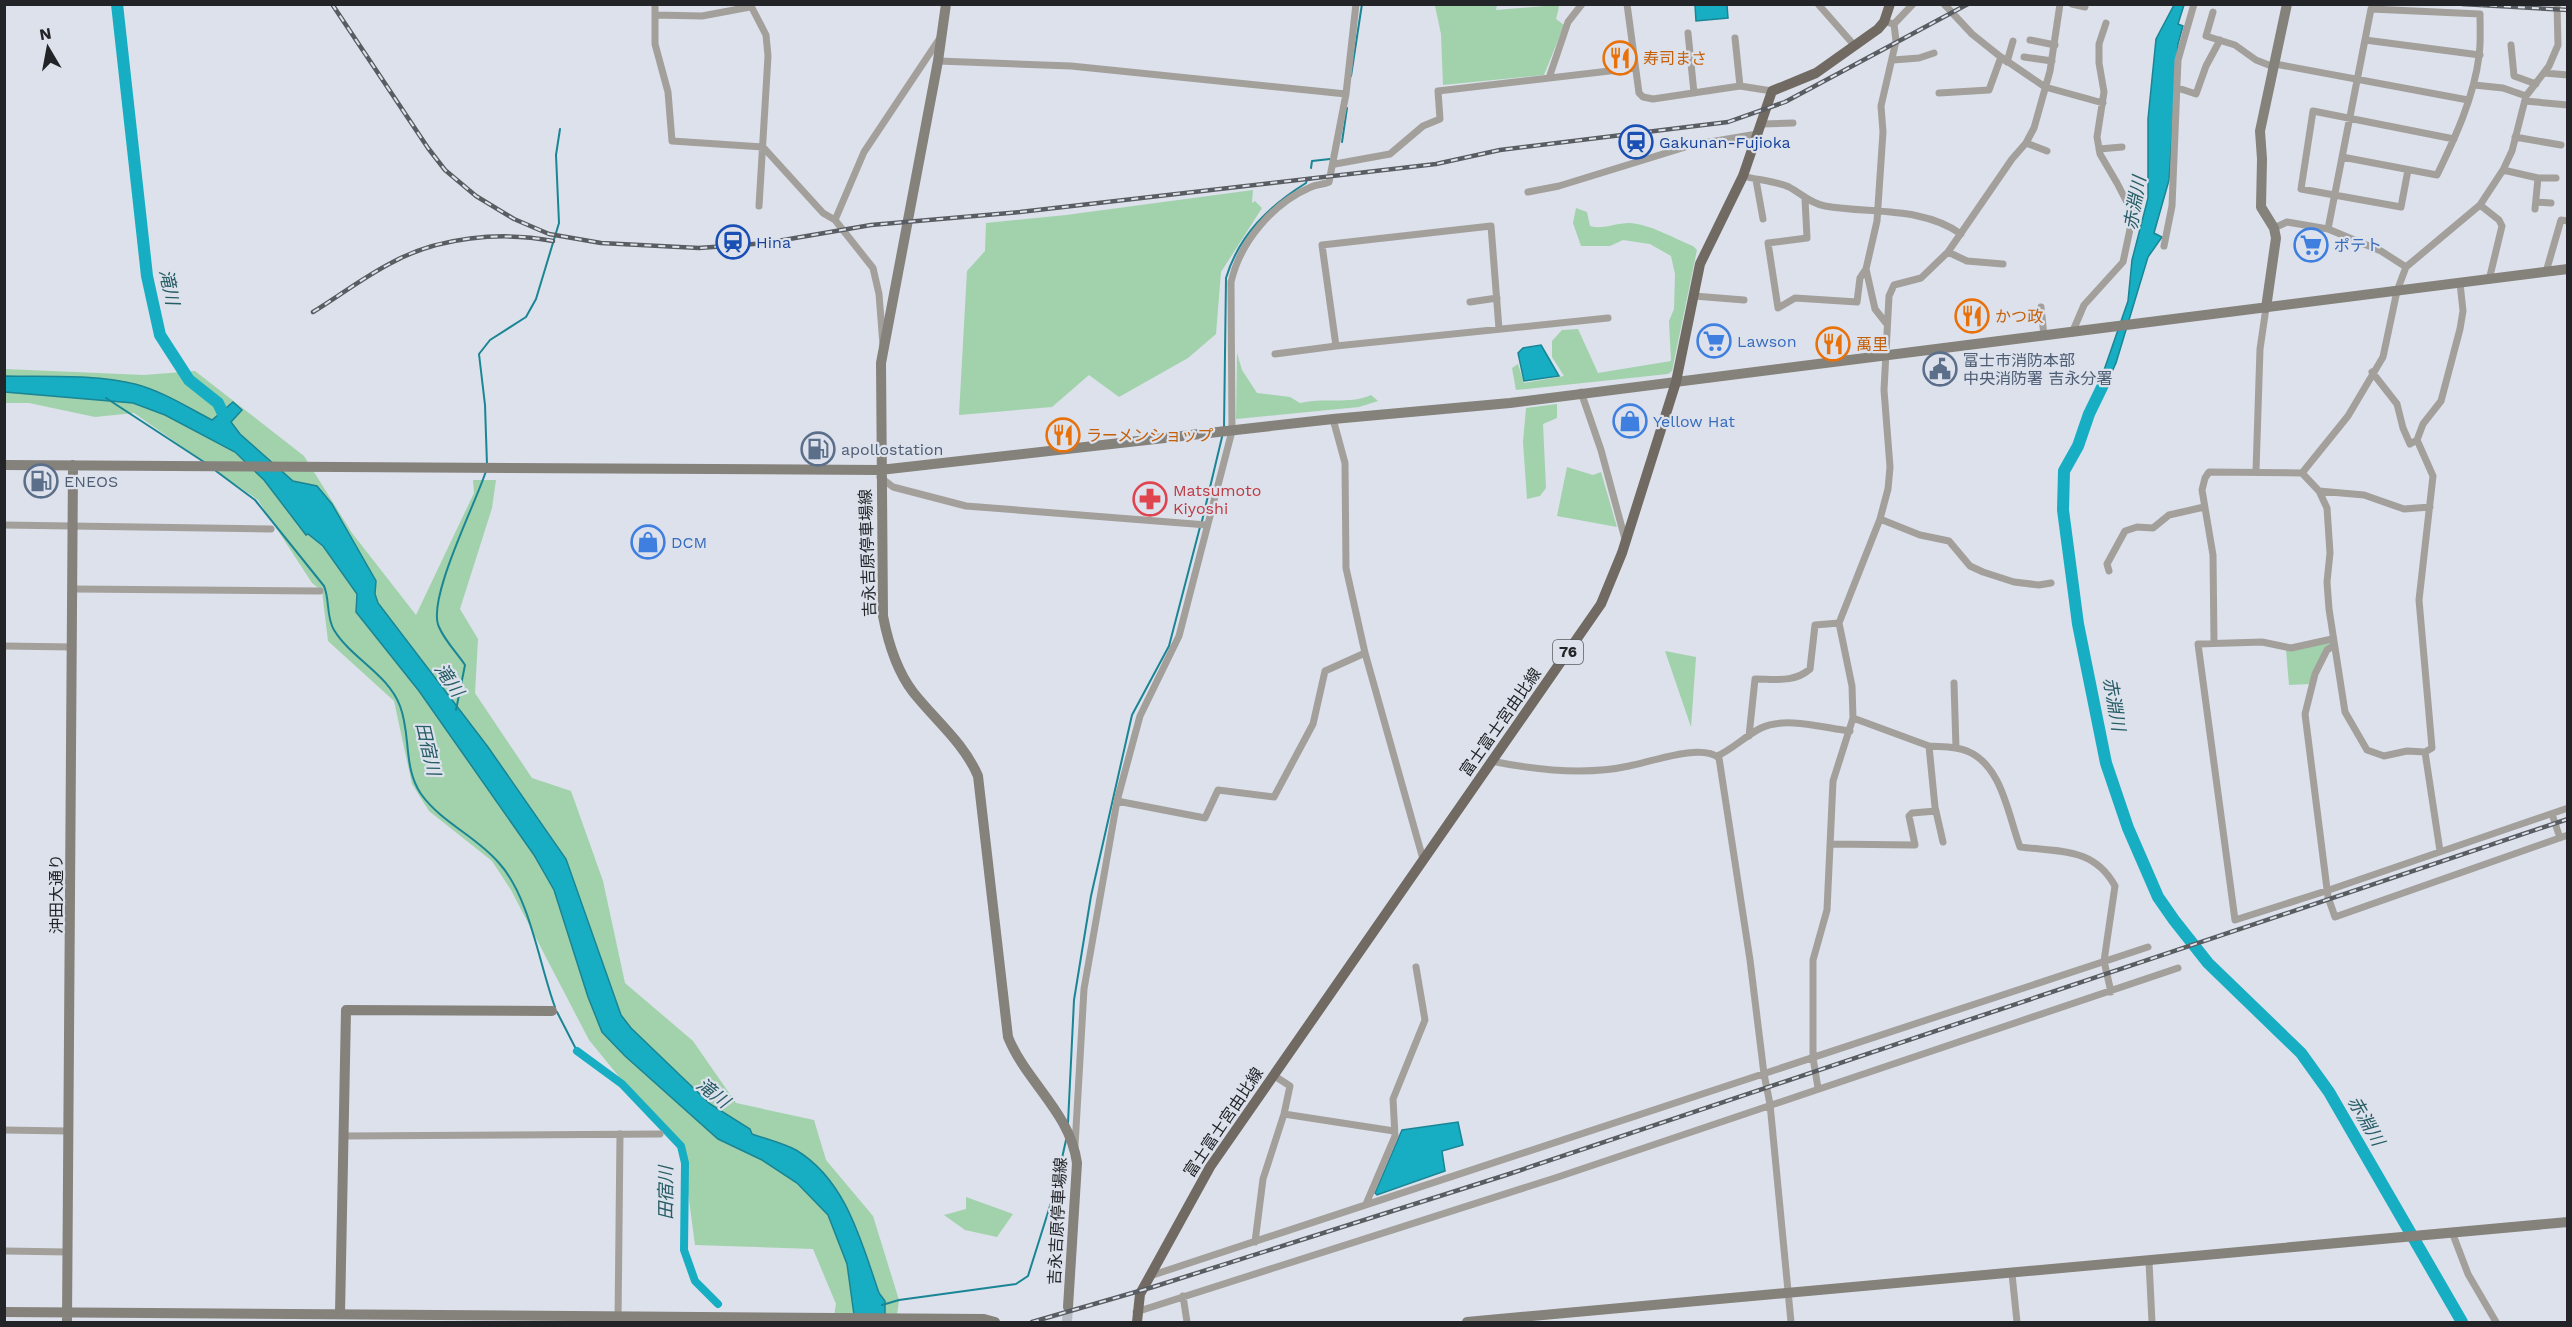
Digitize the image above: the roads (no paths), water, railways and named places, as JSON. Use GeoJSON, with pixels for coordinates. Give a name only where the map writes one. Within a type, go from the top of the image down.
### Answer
{"type":"FeatureCollection","features":[{"type":"Feature","properties":{"kind":"main road"},"geometry":{"type":"LineString","coordinates":[[1772,91],[1816,72],[1889,22],[1890,4]]}},
{"type":"Feature","properties":{"kind":"main road","name":"富士富士宮由比線"},"geometry":{"type":"LineString","coordinates":[[1137,1317],[1140,1294],[1192,1196],[1273,1075],[1601,604],[1626,541],[1676,382],[1706,249],[1743,176],[1772,91]]}},
{"type":"Feature","properties":{"kind":"street"},"geometry":{"type":"LineString","coordinates":[[654,4],[655,44],[668,92],[672,141],[763,147],[824,213],[835,220],[873,268],[879,294],[880,337],[884,347]]}},
{"type":"Feature","properties":{"kind":"street","name":"吉永吉原停車場線"},"geometry":{"type":"LineString","coordinates":[[946,4],[938,61],[884,347],[879,389],[882,595],[886,631],[904,678],[967,755],[978,776],[1008,1036],[1014,1051],[1061,1118],[1075,1149],[1077,1163],[1068,1308]]}},
{"type":"Feature","properties":{"kind":"street"},"geometry":{"type":"LineString","coordinates":[[1075,1149],[1084,989],[1117,801],[1140,716],[1179,636],[1232,431],[1231,282],[1235,264],[1268,216],[1277,207],[1312,186],[1329,182],[1335,164],[1346,94],[1356,4]]}},
{"type":"Feature","properties":{"kind":"street"},"geometry":{"type":"LineString","coordinates":[[1549,78],[1568,22],[1582,4]]}},
{"type":"Feature","properties":{"kind":"street"},"geometry":{"type":"LineString","coordinates":[[1627,4],[1639,93],[1646,99],[1740,87],[1772,91]]}},
{"type":"Feature","properties":{"kind":"street"},"geometry":{"type":"LineString","coordinates":[[1818,4],[1854,45]]}},
{"type":"Feature","properties":{"kind":"street"},"geometry":{"type":"LineString","coordinates":[[1805,199],[1807,238],[1768,243],[1778,308],[1795,298],[1857,302],[1860,278],[1866,269],[1878,212],[1883,132],[1881,106],[1896,42],[1889,22],[1913,4]]}},
{"type":"Feature","properties":{"kind":"street"},"geometry":{"type":"LineString","coordinates":[[1944,4],[1972,34],[2045,87],[2103,103]]}},
{"type":"Feature","properties":{"kind":"street"},"geometry":{"type":"LineString","coordinates":[[1818,1088],[1813,1058],[1813,960],[1827,910],[1831,843],[1830,805],[1833,781],[1853,718],[1852,686],[1839,623],[1880,519],[1888,489],[1890,467],[1884,357],[1889,296],[1894,285],[1921,278],[1948,252],[2012,159],[2026,143],[2052,61],[2060,4]]}},
{"type":"Feature","properties":{"kind":"street"},"geometry":{"type":"LineString","coordinates":[[2072,4],[2085,7]]}},
{"type":"Feature","properties":{"kind":"street"},"geometry":{"type":"LineString","coordinates":[[2164,246],[2172,206],[2178,60],[2194,4]]}},
{"type":"Feature","properties":{"kind":"street"},"geometry":{"type":"LineString","coordinates":[[2256,471],[2260,349],[2276,247],[2274,228],[2261,207],[2260,131],[2287,4]]}},
{"type":"Feature","properties":{"kind":"street"},"geometry":{"type":"LineString","coordinates":[[2302,473],[2348,416],[2372,372],[2383,357],[2397,291],[2406,267],[2480,205],[2503,170],[2516,137],[2525,99],[2544,73],[2558,45],[2557,4]]}},
{"type":"Feature","properties":{"kind":"street"},"geometry":{"type":"LineString","coordinates":[[655,15],[702,16],[750,6],[766,35],[768,56],[759,206]]}},
{"type":"Feature","properties":{"kind":"street"},"geometry":{"type":"LineString","coordinates":[[2328,229],[2356,79],[2371,9],[2480,14],[2480,55],[2474,85],[2454,139],[2437,175],[2342,157]]}},
{"type":"Feature","properties":{"kind":"street"},"geometry":{"type":"LineString","coordinates":[[2213,12],[2206,36],[2235,45],[2256,60],[2468,100]]}},
{"type":"Feature","properties":{"kind":"street"},"geometry":{"type":"LineString","coordinates":[[2072,333],[2084,305],[2123,262],[2132,220],[2131,210],[2099,149],[2097,128],[2103,103],[2104,85],[2098,63],[2099,44],[2106,23]]}},
{"type":"Feature","properties":{"kind":"street"},"geometry":{"type":"LineString","coordinates":[[1688,33],[1694,93]]}},
{"type":"Feature","properties":{"kind":"street"},"geometry":{"type":"LineString","coordinates":[[835,220],[864,152],[942,35]]}},
{"type":"Feature","properties":{"kind":"street"},"geometry":{"type":"LineString","coordinates":[[1735,38],[1740,87]]}},
{"type":"Feature","properties":{"kind":"street"},"geometry":{"type":"LineString","coordinates":[[2030,40],[2055,45]]}},
{"type":"Feature","properties":{"kind":"street"},"geometry":{"type":"LineString","coordinates":[[2178,88],[2196,94],[2206,66],[2220,40]]}},
{"type":"Feature","properties":{"kind":"street"},"geometry":{"type":"LineString","coordinates":[[2365,40],[2480,55]]}},
{"type":"Feature","properties":{"kind":"street"},"geometry":{"type":"LineString","coordinates":[[1939,93],[1989,90],[2013,41]]}},
{"type":"Feature","properties":{"kind":"street"},"geometry":{"type":"LineString","coordinates":[[2511,45],[2514,76],[2536,84]]}},
{"type":"Feature","properties":{"kind":"street"},"geometry":{"type":"LineString","coordinates":[[1893,60],[1919,58],[1934,53]]}},
{"type":"Feature","properties":{"kind":"street"},"geometry":{"type":"LineString","coordinates":[[2024,57],[2052,61]]}},
{"type":"Feature","properties":{"kind":"street"},"geometry":{"type":"LineString","coordinates":[[938,61],[1071,66],[1346,94]]}},
{"type":"Feature","properties":{"kind":"street"},"geometry":{"type":"LineString","coordinates":[[1335,164],[1390,154],[1423,126],[1440,119],[1438,91],[1635,68]]}},
{"type":"Feature","properties":{"kind":"street"},"geometry":{"type":"LineString","coordinates":[[2544,73],[2568,75]]}},
{"type":"Feature","properties":{"kind":"street"},"geometry":{"type":"LineString","coordinates":[[2474,85],[2503,88],[2525,99],[2568,105]]}},
{"type":"Feature","properties":{"kind":"street"},"geometry":{"type":"LineString","coordinates":[[2408,170],[2401,207],[2301,189],[2313,111],[2454,139]]}},
{"type":"Feature","properties":{"kind":"street"},"geometry":{"type":"LineString","coordinates":[[1528,192],[1559,186],[1692,145],[1793,123]]}},
{"type":"Feature","properties":{"kind":"street"},"geometry":{"type":"LineString","coordinates":[[2516,137],[2561,145]]}},
{"type":"Feature","properties":{"kind":"street"},"geometry":{"type":"LineString","coordinates":[[2026,143],[2047,151]]}},
{"type":"Feature","properties":{"kind":"street"},"geometry":{"type":"LineString","coordinates":[[2099,149],[2122,147]]}},
{"type":"Feature","properties":{"kind":"street"},"geometry":{"type":"LineString","coordinates":[[2503,170],[2538,178],[2556,178]]}},
{"type":"Feature","properties":{"kind":"street"},"geometry":{"type":"LineString","coordinates":[[1743,176],[1788,186],[1805,199],[1825,206],[1933,220],[1960,234]]}},
{"type":"Feature","properties":{"kind":"street"},"geometry":{"type":"LineString","coordinates":[[2538,178],[2536,206],[2551,203]]}},
{"type":"Feature","properties":{"kind":"street"},"geometry":{"type":"LineString","coordinates":[[1756,180],[1763,219]]}},
{"type":"Feature","properties":{"kind":"street"},"geometry":{"type":"LineString","coordinates":[[2480,205],[2499,220],[2502,226],[2489,280]]}},
{"type":"Feature","properties":{"kind":"street"},"geometry":{"type":"LineString","coordinates":[[2546,272],[2561,220],[2568,221]]}},
{"type":"Feature","properties":{"kind":"street"},"geometry":{"type":"LineString","coordinates":[[2274,228],[2287,222],[2328,229],[2381,251],[2406,267]]}},
{"type":"Feature","properties":{"kind":"street"},"geometry":{"type":"LineString","coordinates":[[1336,346],[1322,245],[1491,226],[1499,329]]}},
{"type":"Feature","properties":{"kind":"street"},"geometry":{"type":"LineString","coordinates":[[1948,252],[1967,261],[2003,264]]}},
{"type":"Feature","properties":{"kind":"street"},"geometry":{"type":"LineString","coordinates":[[1866,269],[1875,309],[1886,323]]}},
{"type":"Feature","properties":{"kind":"street"},"geometry":{"type":"LineString","coordinates":[[4,465],[320,466],[880,473],[1333,419],[1510,403],[2568,269]]}},
{"type":"Feature","properties":{"kind":"street"},"geometry":{"type":"LineString","coordinates":[[2372,372],[2397,404],[2410,444],[2417,440],[2423,424],[2441,401],[2463,311],[2460,283]]}},
{"type":"Feature","properties":{"kind":"street"},"geometry":{"type":"LineString","coordinates":[[1694,296],[1744,300]]}},
{"type":"Feature","properties":{"kind":"street"},"geometry":{"type":"LineString","coordinates":[[1470,302],[1497,298]]}},
{"type":"Feature","properties":{"kind":"street"},"geometry":{"type":"LineString","coordinates":[[2041,308],[2044,336]]}},
{"type":"Feature","properties":{"kind":"street"},"geometry":{"type":"LineString","coordinates":[[1275,354],[1608,318]]}},
{"type":"Feature","properties":{"kind":"street"},"geometry":{"type":"LineString","coordinates":[[1581,393],[1601,450],[1626,541]]}},
{"type":"Feature","properties":{"kind":"street"},"geometry":{"type":"LineString","coordinates":[[1333,419],[1345,463],[1346,568],[1365,652],[1423,859]]}},
{"type":"Feature","properties":{"kind":"street"},"geometry":{"type":"LineString","coordinates":[[2333,642],[2345,712],[2367,750],[2384,756],[2407,751],[2425,752],[2432,748],[2419,600],[2433,476],[2417,440]]}},
{"type":"Feature","properties":{"kind":"street","name":"沖田大通り"},"geometry":{"type":"LineString","coordinates":[[67,1317],[73,465]]}},
{"type":"Feature","properties":{"kind":"street"},"geometry":{"type":"LineString","coordinates":[[2214,643],[2213,555],[2202,490],[2205,478],[2209,472],[2302,473],[2319,491],[2327,508],[2329,525],[2330,553],[2327,582],[2329,609],[2336,638],[2315,674],[2305,714],[2329,890],[2335,917],[2568,835]]}},
{"type":"Feature","properties":{"kind":"street"},"geometry":{"type":"LineString","coordinates":[[880,473],[893,487],[966,506],[1207,525]]}},
{"type":"Feature","properties":{"kind":"street"},"geometry":{"type":"LineString","coordinates":[[2319,491],[2364,495],[2404,508],[2430,507]]}},
{"type":"Feature","properties":{"kind":"street"},"geometry":{"type":"LineString","coordinates":[[2109,571],[2107,564],[2125,531],[2137,527],[2153,528],[2169,515],[2204,507]]}},
{"type":"Feature","properties":{"kind":"street"},"geometry":{"type":"LineString","coordinates":[[1880,519],[1920,535],[1949,541],[1970,566],[1983,572],[2014,582],[2039,585],[2051,582]]}},
{"type":"Feature","properties":{"kind":"street"},"geometry":{"type":"LineString","coordinates":[[4,525],[271,529]]}},
{"type":"Feature","properties":{"kind":"street"},"geometry":{"type":"LineString","coordinates":[[73,589],[320,591]]}},
{"type":"Feature","properties":{"kind":"street"},"geometry":{"type":"LineString","coordinates":[[1749,736],[1755,679],[1791,680],[1802,676],[1810,669],[1815,625],[1839,623]]}},
{"type":"Feature","properties":{"kind":"street"},"geometry":{"type":"LineString","coordinates":[[2333,642],[2291,648],[2262,642],[2198,644],[2235,920],[2568,808]]}},
{"type":"Feature","properties":{"kind":"street"},"geometry":{"type":"LineString","coordinates":[[4,646],[72,646]]}},
{"type":"Feature","properties":{"kind":"street"},"geometry":{"type":"LineString","coordinates":[[1117,801],[1205,818],[1218,790],[1274,797],[1313,724],[1325,671],[1365,652]]}},
{"type":"Feature","properties":{"kind":"street"},"geometry":{"type":"LineString","coordinates":[[1954,683],[1956,748]]}},
{"type":"Feature","properties":{"kind":"street"},"geometry":{"type":"LineString","coordinates":[[1853,718],[1929,746],[1956,748],[1979,757],[2002,792],[2020,846],[2090,858],[2109,875],[2115,886],[2104,961],[2111,992]]}},
{"type":"Feature","properties":{"kind":"street"},"geometry":{"type":"LineString","coordinates":[[1491,761],[1554,771],[1626,767],[1693,752],[1717,756],[1774,724],[1850,731]]}},
{"type":"Feature","properties":{"kind":"street"},"geometry":{"type":"LineString","coordinates":[[1929,746],[1936,811],[1943,842]]}},
{"type":"Feature","properties":{"kind":"street"},"geometry":{"type":"LineString","coordinates":[[2425,752],[2440,851]]}},
{"type":"Feature","properties":{"kind":"street"},"geometry":{"type":"LineString","coordinates":[[1717,756],[1750,960],[1764,1074],[1770,1104],[1791,1323]]}},
{"type":"Feature","properties":{"kind":"street"},"geometry":{"type":"LineString","coordinates":[[1831,843],[1915,845],[1909,816],[1912,813],[1936,811]]}},
{"type":"Feature","properties":{"kind":"street"},"geometry":{"type":"LineString","coordinates":[[2552,814],[2560,838]]}},
{"type":"Feature","properties":{"kind":"street"},"geometry":{"type":"LineString","coordinates":[[1148,1277],[2148,947]]}},
{"type":"Feature","properties":{"kind":"street"},"geometry":{"type":"LineString","coordinates":[[1366,1204],[1394,1131],[1393,1099],[1425,1020],[1416,967]]}},
{"type":"Feature","properties":{"kind":"street"},"geometry":{"type":"LineString","coordinates":[[1137,1317],[1183,1296],[1555,1178],[2178,968]]}},
{"type":"Feature","properties":{"kind":"street"},"geometry":{"type":"LineString","coordinates":[[340,1314],[346,1010],[552,1011]]}},
{"type":"Feature","properties":{"kind":"street"},"geometry":{"type":"LineString","coordinates":[[1254,1242],[1263,1179],[1284,1114],[1290,1086],[1273,1075]]}},
{"type":"Feature","properties":{"kind":"street"},"geometry":{"type":"LineString","coordinates":[[1284,1114],[1394,1131]]}},
{"type":"Feature","properties":{"kind":"street"},"geometry":{"type":"LineString","coordinates":[[4,1130],[69,1131]]}},
{"type":"Feature","properties":{"kind":"street"},"geometry":{"type":"LineString","coordinates":[[618,1319],[620,1134]]}},
{"type":"Feature","properties":{"kind":"street"},"geometry":{"type":"LineString","coordinates":[[344,1136],[660,1134]]}},
{"type":"Feature","properties":{"kind":"street"},"geometry":{"type":"LineString","coordinates":[[1467,1323],[2568,1222]]}},
{"type":"Feature","properties":{"kind":"street"},"geometry":{"type":"LineString","coordinates":[[2449,1233],[2468,1274],[2496,1323]]}},
{"type":"Feature","properties":{"kind":"street"},"geometry":{"type":"LineString","coordinates":[[4,1251],[68,1252]]}},
{"type":"Feature","properties":{"kind":"street"},"geometry":{"type":"LineString","coordinates":[[2149,1262],[2152,1323]]}},
{"type":"Feature","properties":{"kind":"street"},"geometry":{"type":"LineString","coordinates":[[2012,1274],[2017,1323]]}},
{"type":"Feature","properties":{"kind":"street"},"geometry":{"type":"LineString","coordinates":[[1183,1296],[1187,1323]]}},
{"type":"Feature","properties":{"kind":"street"},"geometry":{"type":"LineString","coordinates":[[4,1312],[67,1317],[340,1314],[618,1319],[984,1319],[995,1323]]}},
{"type":"Feature","properties":{"kind":"water"},"geometry":{"type":"Polygon","coordinates":[[[1695,5],[1727,5],[1728,18],[1696,21],[1695,5]]]}},
{"type":"Feature","properties":{"kind":"water"},"geometry":{"type":"Polygon","coordinates":[[[2174,5],[2184,5],[2178,24],[2183,26],[2178,44],[2169,180],[2154,233],[2162,237],[2148,257],[2116,363],[2099,400],[2102,376],[2128,301],[2132,260],[2148,198],[2148,119],[2156,39],[2174,5]]]}},
{"type":"Feature","properties":{"kind":"water"},"geometry":{"type":"Polygon","coordinates":[[[1541,345],[1559,376],[1524,381],[1518,353],[1523,348],[1541,345]]]}},
{"type":"Feature","properties":{"kind":"water"},"geometry":{"type":"Polygon","coordinates":[[[5,376],[87,377],[135,384],[165,395],[212,420],[233,402],[242,410],[231,422],[240,434],[293,481],[317,486],[332,504],[376,581],[375,594],[378,603],[488,747],[566,859],[621,1015],[631,1028],[710,1104],[750,1129],[752,1134],[796,1150],[828,1178],[858,1233],[879,1293],[885,1301],[885,1318],[855,1322],[847,1264],[828,1215],[797,1183],[762,1160],[718,1139],[625,1056],[602,1032],[588,997],[554,890],[534,855],[419,691],[356,612],[357,594],[323,546],[308,534],[306,535],[264,480],[235,452],[165,415],[133,403],[5,392],[5,376]]]}},
{"type":"Feature","properties":{"kind":"water"},"geometry":{"type":"Polygon","coordinates":[[[1458,1122],[1463,1145],[1442,1151],[1445,1171],[1377,1195],[1375,1193],[1402,1130],[1458,1122]]]}},
{"type":"Feature","properties":{"kind":"waterway","name":"滝川"},"geometry":{"type":"LineString","coordinates":[[117,4],[147,276],[160,335],[189,380],[218,403],[224,416],[222,427]]}},
{"type":"Feature","properties":{"kind":"waterway"},"geometry":{"type":"LineString","coordinates":[[1351,76],[1362,4]]}},
{"type":"Feature","properties":{"kind":"waterway"},"geometry":{"type":"LineString","coordinates":[[1342,142],[1347,108]]}},
{"type":"Feature","properties":{"kind":"waterway"},"geometry":{"type":"LineString","coordinates":[[487,465],[485,405],[479,354],[490,340],[526,317],[536,299],[559,223],[556,155],[560,129]]}},
{"type":"Feature","properties":{"kind":"waterway"},"geometry":{"type":"LineString","coordinates":[[1311,168],[1312,161],[1330,159]]}},
{"type":"Feature","properties":{"kind":"waterway"},"geometry":{"type":"LineString","coordinates":[[1224,428],[1226,278],[1247,235],[1268,212],[1306,183],[1307,179]]}},
{"type":"Feature","properties":{"kind":"waterway","name":"赤淵川"},"geometry":{"type":"LineString","coordinates":[[2105,381],[2089,414],[2078,446],[2064,471],[2063,510],[2078,624],[2106,763],[2128,828],[2158,897],[2174,920],[2208,963],[2301,1053],[2329,1092],[2462,1322]]}},
{"type":"Feature","properties":{"kind":"waterway","name":"田宿川"},"geometry":{"type":"LineString","coordinates":[[106,398],[204,462]]}},
{"type":"Feature","properties":{"kind":"waterway"},"geometry":{"type":"LineString","coordinates":[[1202,521],[1222,437]]}},
{"type":"Feature","properties":{"kind":"waterway","name":"田宿川"},"geometry":{"type":"LineString","coordinates":[[216,471],[255,500],[324,586],[334,630],[341,640],[378,675],[394,695],[403,717],[409,762],[415,784],[421,794],[439,813],[490,853],[510,877],[533,932],[555,1007]]}},
{"type":"Feature","properties":{"kind":"waterway"},"geometry":{"type":"LineString","coordinates":[[456,710],[465,665],[439,627],[437,614],[439,596],[486,471]]}},
{"type":"Feature","properties":{"kind":"waterway"},"geometry":{"type":"LineString","coordinates":[[1068,1123],[1074,1000],[1091,896],[1132,715],[1169,646],[1200,527]]}},
{"type":"Feature","properties":{"kind":"waterway","name":"田宿川"},"geometry":{"type":"LineString","coordinates":[[557,1012],[577,1051]]}},
{"type":"Feature","properties":{"kind":"waterway","name":"田宿川"},"geometry":{"type":"LineString","coordinates":[[577,1051],[622,1084],[681,1146],[685,1163],[684,1250],[695,1281],[718,1304]]}},
{"type":"Feature","properties":{"kind":"waterway"},"geometry":{"type":"LineString","coordinates":[[882,1305],[899,1300],[1016,1284],[1028,1276],[1055,1190],[1066,1140]]}},
{"type":"Feature","properties":{"kind":"tunnel"},"geometry":{"type":"LineString","coordinates":[[1067,1322],[1068,1307]]}},
{"type":"Feature","properties":{"kind":"railway"},"geometry":{"type":"LineString","coordinates":[[332,4],[428,148],[445,170],[476,196],[514,219],[549,234],[601,243],[699,248],[766,243],[871,225],[1020,212],[1436,164],[1500,150],[1728,122],[1785,102],[1968,4]]}},
{"type":"Feature","properties":{"kind":"railway"},"geometry":{"type":"LineString","coordinates":[[2462,4],[2568,10]]}},
{"type":"Feature","properties":{"kind":"railway"},"geometry":{"type":"LineString","coordinates":[[313,312],[381,268],[429,247],[491,237],[553,241]]}},
{"type":"Feature","properties":{"kind":"railway"},"geometry":{"type":"LineString","coordinates":[[1032,1322],[1153,1287],[1506,1175],[2568,819]]}},
{"type":"Feature","properties":{"kind":"place","name":"寿司まさ"},"geometry":{"type":"Point","coordinates":[1620,58]}},
{"type":"Feature","properties":{"kind":"place","name":"Gakunan-Fujioka"},"geometry":{"type":"Point","coordinates":[1636,142]}},
{"type":"Feature","properties":{"kind":"place","name":"Hina"},"geometry":{"type":"Point","coordinates":[733,242]}},
{"type":"Feature","properties":{"kind":"place","name":"ポテト"},"geometry":{"type":"Point","coordinates":[2311,245]}},
{"type":"Feature","properties":{"kind":"place","name":"かつ政"},"geometry":{"type":"Point","coordinates":[1972,316]}},
{"type":"Feature","properties":{"kind":"place","name":"Lawson"},"geometry":{"type":"Point","coordinates":[1714,341]}},
{"type":"Feature","properties":{"kind":"place","name":"萬里"},"geometry":{"type":"Point","coordinates":[1833,344]}},
{"type":"Feature","properties":{"kind":"place","name":"富士市消防本部 中央消防署 吉永分署"},"geometry":{"type":"Point","coordinates":[1940,369]}},
{"type":"Feature","properties":{"kind":"place","name":"Yellow Hat"},"geometry":{"type":"Point","coordinates":[1630,421]}},
{"type":"Feature","properties":{"kind":"place","name":"ラーメンショップ"},"geometry":{"type":"Point","coordinates":[1063,435]}},
{"type":"Feature","properties":{"kind":"place","name":"apollostation"},"geometry":{"type":"Point","coordinates":[818,449]}},
{"type":"Feature","properties":{"kind":"place","name":"ENEOS"},"geometry":{"type":"Point","coordinates":[41,481]}},
{"type":"Feature","properties":{"kind":"place","name":"Matsumoto Kiyoshi"},"geometry":{"type":"Point","coordinates":[1150,499]}},
{"type":"Feature","properties":{"kind":"place","name":"DCM"},"geometry":{"type":"Point","coordinates":[648,542]}}]}
